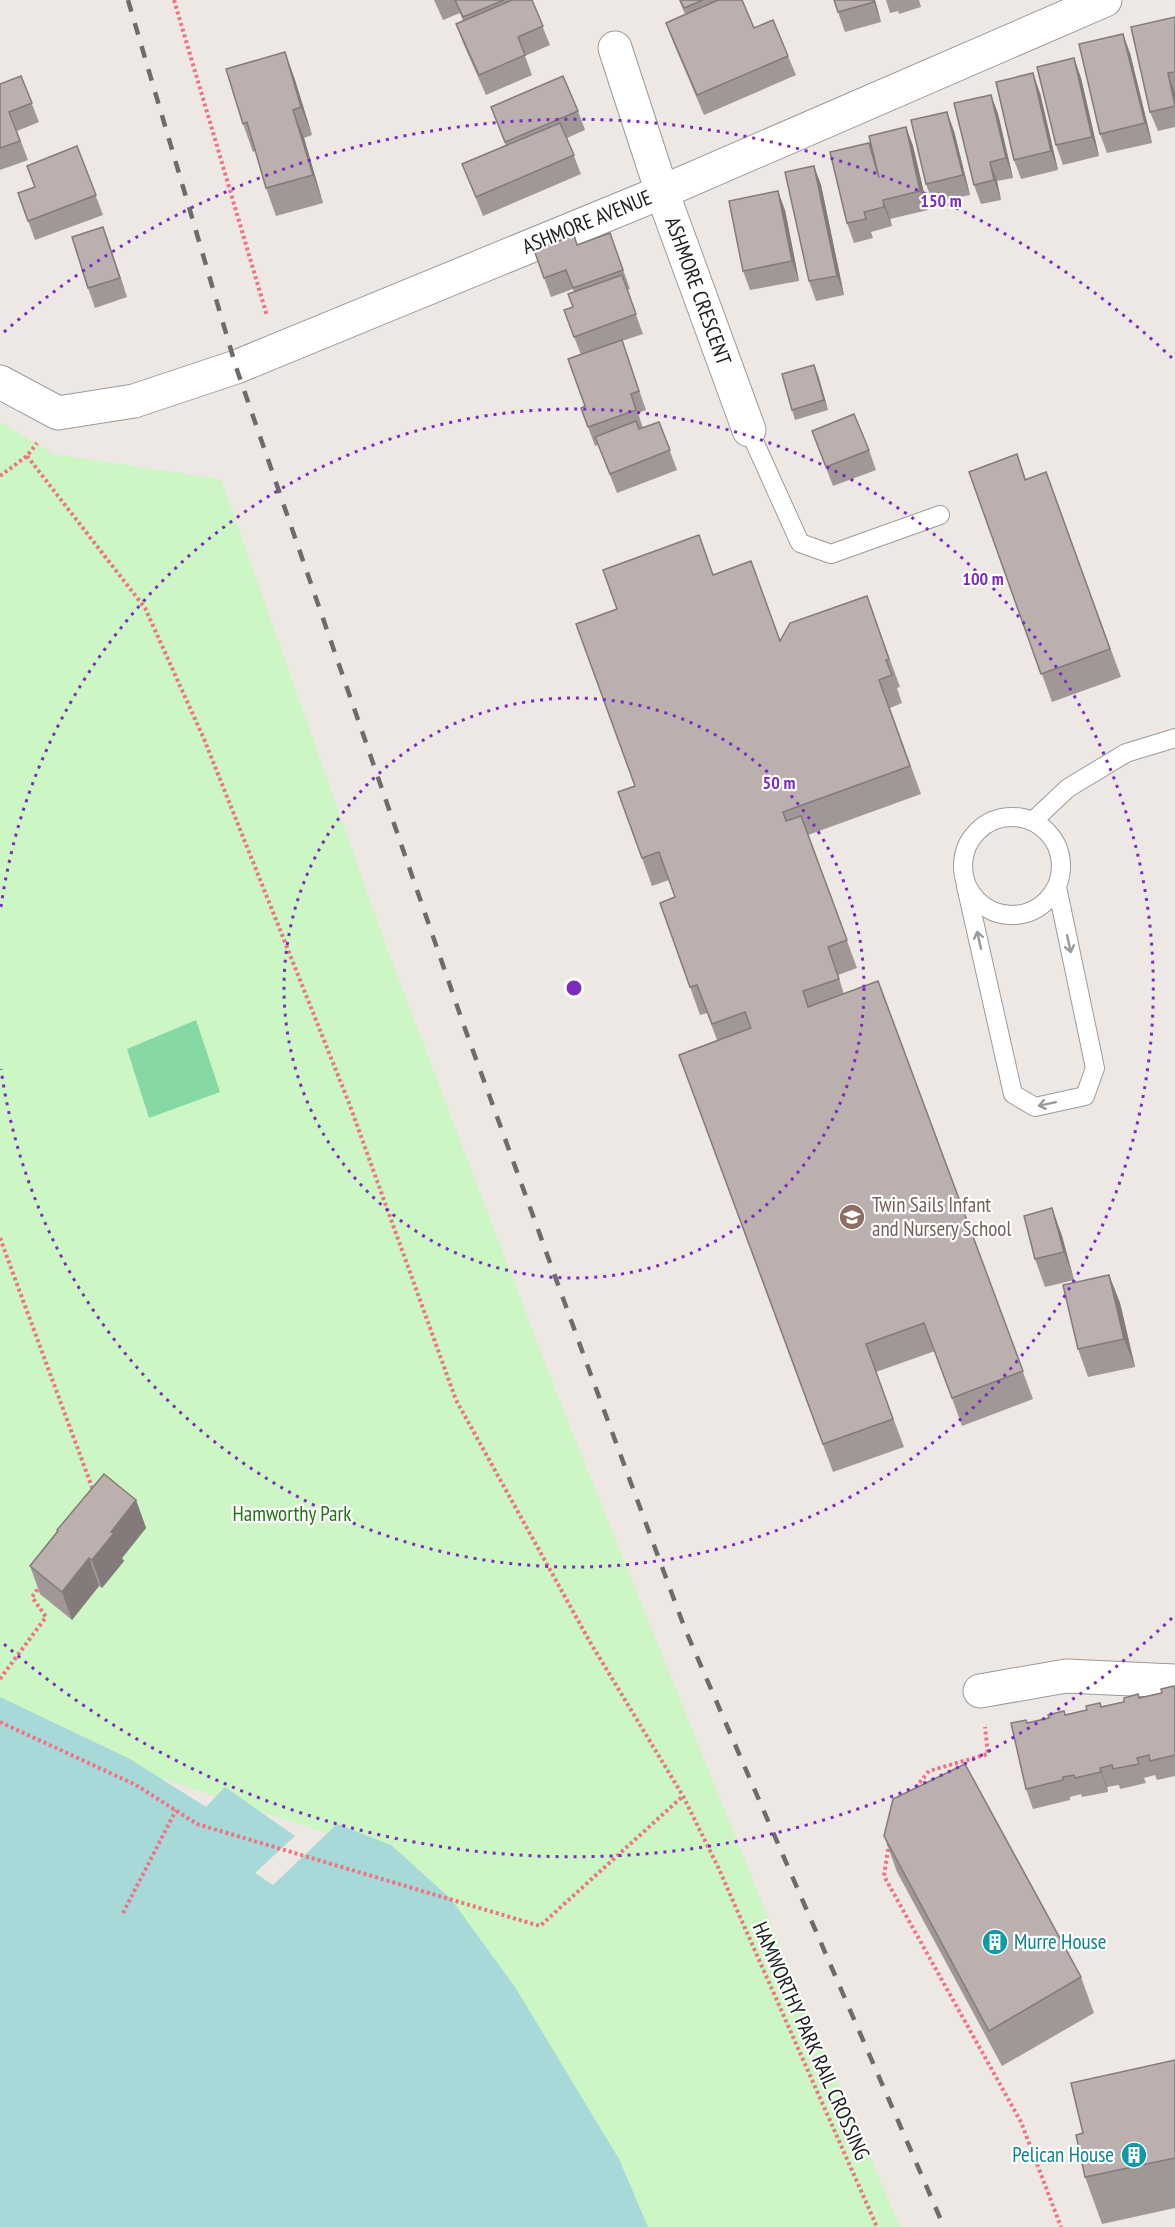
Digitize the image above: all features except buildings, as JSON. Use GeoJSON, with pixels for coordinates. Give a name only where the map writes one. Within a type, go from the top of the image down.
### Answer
{"type":"FeatureCollection","features":[{"type":"Feature","properties":{"kind":"street","name":"ASHMORE AVENUE"},"geometry":{"type":"LineString","coordinates":[[0,382],[58,413],[134,400],[236,367],[662,192],[1105,0]]}},
{"type":"Feature","properties":{"kind":"street","name":"ASHMORE CRESCENT"},"geometry":{"type":"LineString","coordinates":[[615,48],[662,192],[749,430]]}},
{"type":"Feature","properties":{"kind":"street"},"geometry":{"type":"LineString","coordinates":[[980,1691],[1066,1676],[1175,1681]]}},
{"type":"Feature","properties":{"kind":"lane"},"geometry":{"type":"LineString","coordinates":[[749,430],[801,543],[831,554],[940,515]]}},
{"type":"Feature","properties":{"kind":"lane"},"geometry":{"type":"LineString","coordinates":[[1033,821],[1068,788],[1126,753],[1175,738]]}},
{"type":"Feature","properties":{"kind":"lane"},"geometry":{"type":"LineString","coordinates":[[966,886],[976,900],[990,910],[1006,915],[1021,915],[1036,909],[1057,887],[1062,872],[1061,856],[1056,841],[1046,829],[1033,821],[1016,816],[999,817],[984,824],[971,836],[964,852],[962,869],[1013,1094],[1035,1107],[1085,1096],[1095,1068],[1057,887]]}},
{"type":"Feature","properties":{"kind":"path"},"geometry":{"type":"LineString","coordinates":[[174,0],[277,350]]}},
{"type":"Feature","properties":{"kind":"path","name":"HAMWORTHY PARK RAIL CROSSING"},"geometry":{"type":"LineString","coordinates":[[0,476],[27,456],[145,608],[204,739],[345,1092],[456,1400],[590,1642],[683,1796],[718,1867],[877,2227]]}},
{"type":"Feature","properties":{"kind":"path"},"geometry":{"type":"LineString","coordinates":[[0,1238],[94,1493]]}},
{"type":"Feature","properties":{"kind":"path"},"geometry":{"type":"LineString","coordinates":[[0,1679],[46,1617],[32,1597],[45,1578]]}},
{"type":"Feature","properties":{"kind":"path"},"geometry":{"type":"LineString","coordinates":[[0,1722],[136,1785],[197,1824],[540,1926],[683,1796]]}},
{"type":"Feature","properties":{"kind":"path"},"geometry":{"type":"LineString","coordinates":[[907,1799],[929,1771],[988,1754]]}},
{"type":"Feature","properties":{"kind":"path"},"geometry":{"type":"LineString","coordinates":[[123,1913],[176,1810]]}},
{"type":"Feature","properties":{"kind":"path"},"geometry":{"type":"LineString","coordinates":[[889,1841],[884,1876],[1021,2122],[1062,2227]]}},
{"type":"Feature","properties":{"kind":"green space","name":"Hamworthy Park"},"geometry":{"type":"Polygon","coordinates":[[[0,422],[54,454],[221,479],[388,951],[555,1389],[778,1942],[900,2227],[629,2227],[402,1858],[0,1725],[0,422]]]}},
{"type":"Feature","properties":{"kind":"green space"},"geometry":{"type":"Polygon","coordinates":[[[196,1020],[220,1092],[149,1118],[127,1049],[196,1020]]]}},
{"type":"Feature","properties":{"kind":"water"},"geometry":{"type":"Polygon","coordinates":[[[0,1697],[130,1759],[206,1807],[225,1787],[295,1836],[255,1873],[273,1885],[337,1824],[391,1845],[451,1899],[515,1987],[619,2159],[648,2227],[0,2227],[0,1697]]]}},
{"type":"Feature","properties":{"kind":"railway"},"geometry":{"type":"LineString","coordinates":[[128,0],[236,367],[464,1026],[588,1367],[685,1629],[944,2227]]}},
{"type":"Feature","properties":{"kind":"place","name":"Twin Sails Infant and Nursery School"},"geometry":{"type":"Point","coordinates":[852,1217]}},
{"type":"Feature","properties":{"kind":"place","name":"Murre House"},"geometry":{"type":"Point","coordinates":[995,1942]}},
{"type":"Feature","properties":{"kind":"place","name":"Pelican House"},"geometry":{"type":"Point","coordinates":[1134,2155]}}]}
